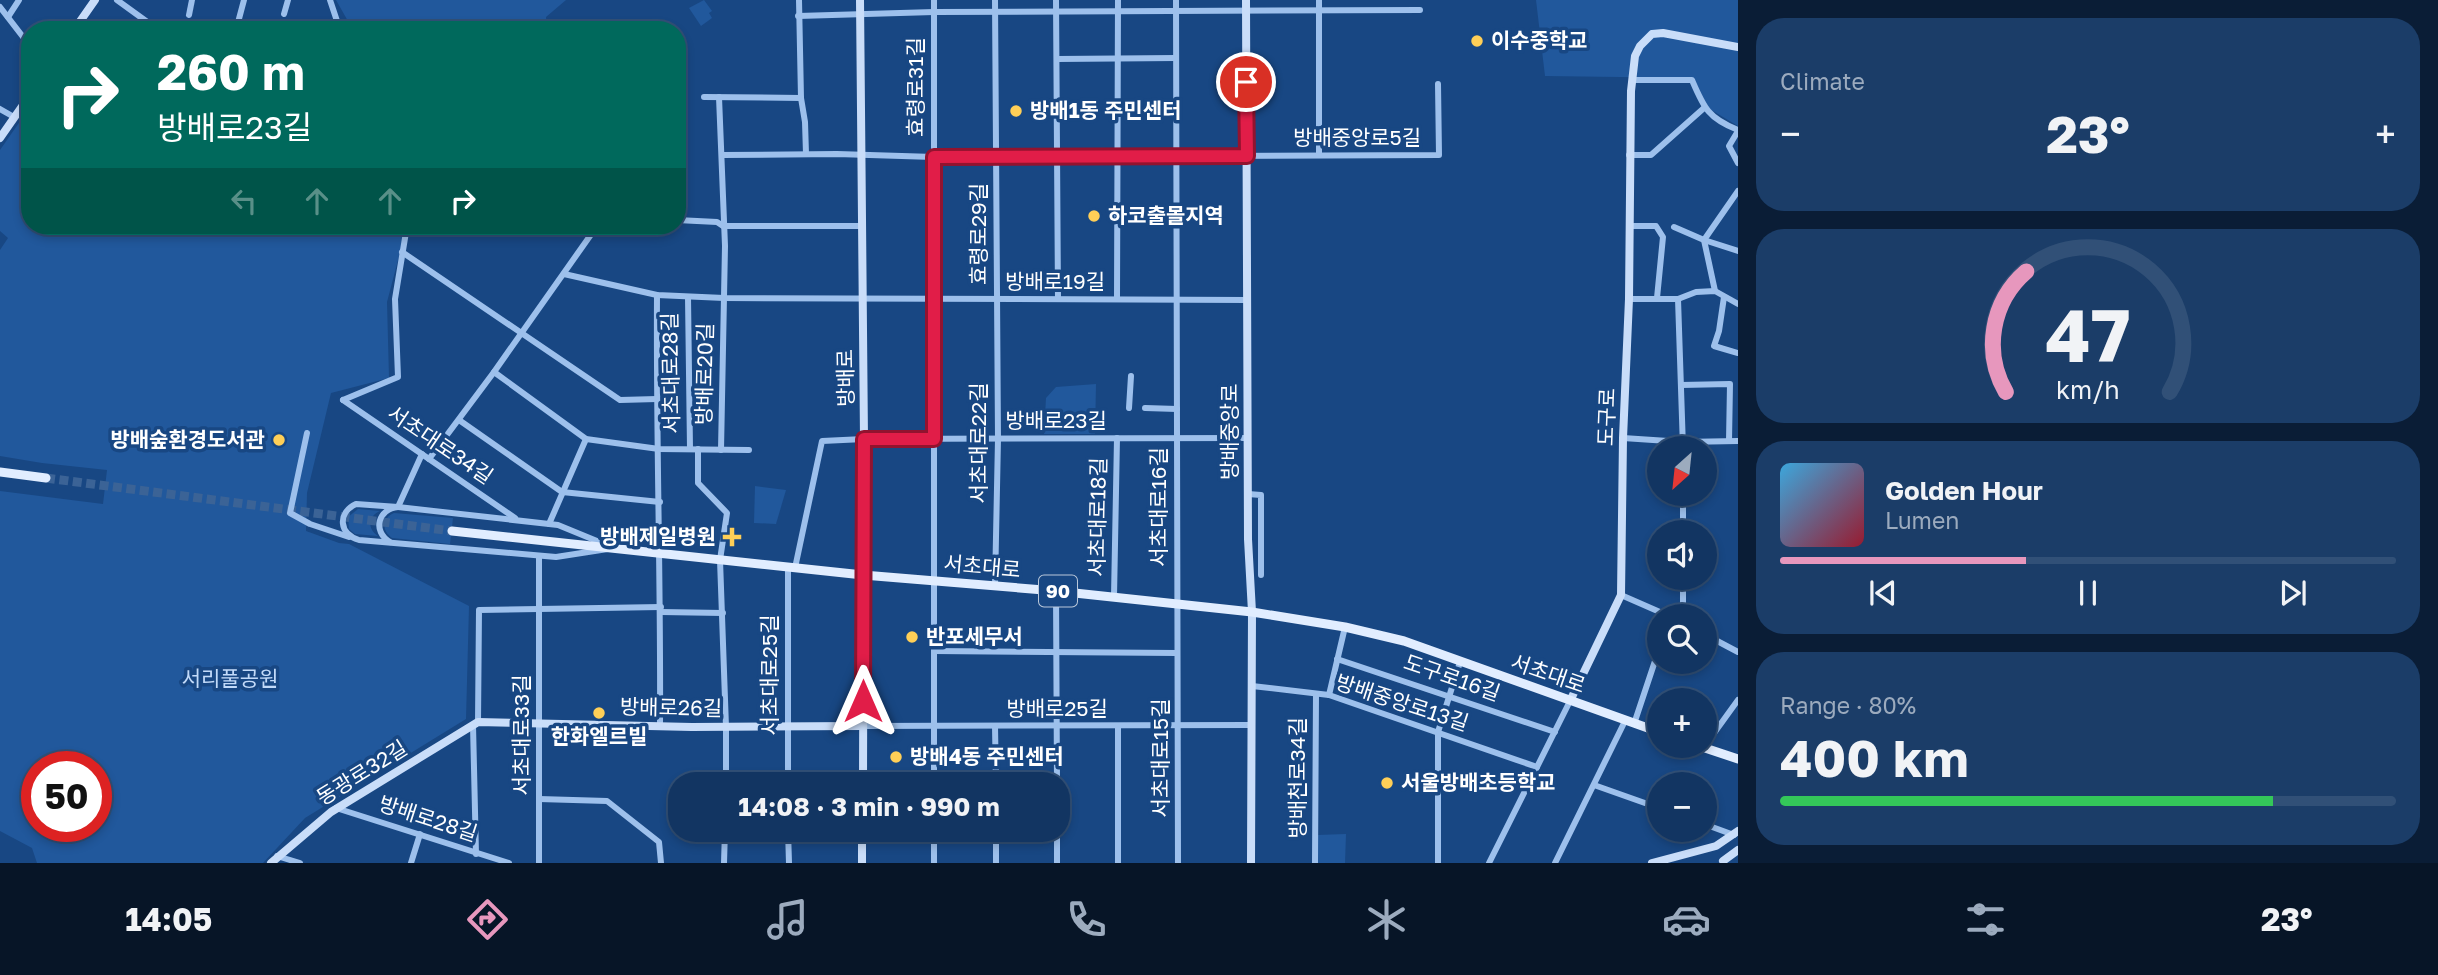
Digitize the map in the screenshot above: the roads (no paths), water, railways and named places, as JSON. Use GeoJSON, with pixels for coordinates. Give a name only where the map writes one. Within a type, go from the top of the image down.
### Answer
{"type":"FeatureCollection","features":[{"type":"Feature","properties":{"kind":"main road"},"geometry":{"type":"LineString","coordinates":[[0,471],[46,478]]}},
{"type":"Feature","properties":{"kind":"main road","name":"서초대로"},"geometry":{"type":"LineString","coordinates":[[452,531],[863,575],[1114,597],[1252,612],[1345,627],[1388,637],[1571,699],[1647,729]]}},
{"type":"Feature","properties":{"kind":"main road"},"geometry":{"type":"LineString","coordinates":[[1717,752],[1738,759]]}},
{"type":"Feature","properties":{"kind":"street"},"geometry":{"type":"LineString","coordinates":[[8,17],[19,0]]}},
{"type":"Feature","properties":{"kind":"street"},"geometry":{"type":"LineString","coordinates":[[80,21],[95,0]]}},
{"type":"Feature","properties":{"kind":"street"},"geometry":{"type":"LineString","coordinates":[[117,0],[146,21]]}},
{"type":"Feature","properties":{"kind":"street"},"geometry":{"type":"LineString","coordinates":[[189,15],[192,0]]}},
{"type":"Feature","properties":{"kind":"street"},"geometry":{"type":"LineString","coordinates":[[238,21],[244,0]]}},
{"type":"Feature","properties":{"kind":"street"},"geometry":{"type":"LineString","coordinates":[[284,13],[288,0]]}},
{"type":"Feature","properties":{"kind":"street"},"geometry":{"type":"LineString","coordinates":[[330,0],[337,21]]}},
{"type":"Feature","properties":{"kind":"street"},"geometry":{"type":"LineString","coordinates":[[799,0],[800,97],[805,121],[806,154]]}},
{"type":"Feature","properties":{"kind":"street","name":"방배로"},"geometry":{"type":"LineString","coordinates":[[860,0],[864,439],[863,772]]}},
{"type":"Feature","properties":{"kind":"street","name":"효령로31길"},"geometry":{"type":"LineString","coordinates":[[934,0],[934,772]]}},
{"type":"Feature","properties":{"kind":"street","name":"효령로29길"},"geometry":{"type":"LineString","coordinates":[[995,0],[997,299]]}},
{"type":"Feature","properties":{"kind":"street"},"geometry":{"type":"LineString","coordinates":[[1056,0],[1058,299]]}},
{"type":"Feature","properties":{"kind":"street"},"geometry":{"type":"LineString","coordinates":[[1117,299],[1118,0]]}},
{"type":"Feature","properties":{"kind":"street","name":"서초대로16길"},"geometry":{"type":"LineString","coordinates":[[1176,0],[1177,604]]}},
{"type":"Feature","properties":{"kind":"street","name":"방배중앙로"},"geometry":{"type":"LineString","coordinates":[[1247,0],[1248,494],[1252,612],[1251,863]]}},
{"type":"Feature","properties":{"kind":"street"},"geometry":{"type":"LineString","coordinates":[[1319,0],[1319,155]]}},
{"type":"Feature","properties":{"kind":"street"},"geometry":{"type":"LineString","coordinates":[[0,7],[21,34]]}},
{"type":"Feature","properties":{"kind":"street"},"geometry":{"type":"LineString","coordinates":[[799,16],[934,12],[1420,10]]}},
{"type":"Feature","properties":{"kind":"street","name":"도구로"},"geometry":{"type":"LineString","coordinates":[[1489,863],[1621,595],[1623,438],[1629,299],[1629,155],[1635,56],[1652,34],[1663,33],[1738,47]]}},
{"type":"Feature","properties":{"kind":"street"},"geometry":{"type":"LineString","coordinates":[[1057,58],[1176,58]]}},
{"type":"Feature","properties":{"kind":"street"},"geometry":{"type":"LineString","coordinates":[[1632,80],[1692,80],[1704,108],[1719,123],[1738,131],[1729,146],[1738,163]]}},
{"type":"Feature","properties":{"kind":"street","name":"방배중앙로5길"},"geometry":{"type":"LineString","coordinates":[[722,155],[1439,155],[1438,85]]}},
{"type":"Feature","properties":{"kind":"street"},"geometry":{"type":"LineString","coordinates":[[704,97],[800,97]]}},
{"type":"Feature","properties":{"kind":"street"},"geometry":{"type":"LineString","coordinates":[[719,97],[724,298]]}},
{"type":"Feature","properties":{"kind":"street"},"geometry":{"type":"LineString","coordinates":[[0,138],[21,108]]}},
{"type":"Feature","properties":{"kind":"street"},"geometry":{"type":"LineString","coordinates":[[1629,155],[1651,155],[1704,108]]}},
{"type":"Feature","properties":{"kind":"street"},"geometry":{"type":"LineString","coordinates":[[0,109],[15,117]]}},
{"type":"Feature","properties":{"kind":"street"},"geometry":{"type":"LineString","coordinates":[[1715,291],[1704,240],[1738,191]]}},
{"type":"Feature","properties":{"kind":"street"},"geometry":{"type":"LineString","coordinates":[[686,220],[717,222],[723,226],[862,226]]}},
{"type":"Feature","properties":{"kind":"street"},"geometry":{"type":"LineString","coordinates":[[1629,226],[1656,226],[1663,237],[1657,298]]}},
{"type":"Feature","properties":{"kind":"street"},"geometry":{"type":"LineString","coordinates":[[1674,227],[1738,251]]}},
{"type":"Feature","properties":{"kind":"street"},"geometry":{"type":"LineString","coordinates":[[405,235],[402,252],[620,400],[657,399]]}},
{"type":"Feature","properties":{"kind":"street"},"geometry":{"type":"LineString","coordinates":[[429,459],[522,334],[591,235]]}},
{"type":"Feature","properties":{"kind":"street","name":"서초대로34길"},"geometry":{"type":"LineString","coordinates":[[402,252],[395,299],[398,377],[343,400],[517,519]]}},
{"type":"Feature","properties":{"kind":"street","name":"방배로20길"},"geometry":{"type":"LineString","coordinates":[[564,274],[657,295],[863,299]]}},
{"type":"Feature","properties":{"kind":"street"},"geometry":{"type":"LineString","coordinates":[[1629,299],[1678,299],[1696,292],[1715,291],[1738,304]]}},
{"type":"Feature","properties":{"kind":"street"},"geometry":{"type":"LineString","coordinates":[[657,295],[660,726]]}},
{"type":"Feature","properties":{"kind":"street","name":"서초대로28길"},"geometry":{"type":"LineString","coordinates":[[688,297],[694,449],[698,483],[727,513],[720,560]]}},
{"type":"Feature","properties":{"kind":"street"},"geometry":{"type":"LineString","coordinates":[[1724,297],[1714,346],[1738,354]]}},
{"type":"Feature","properties":{"kind":"street","name":"방배로20길"},"geometry":{"type":"LineString","coordinates":[[721,450],[724,298]]}},
{"type":"Feature","properties":{"kind":"street","name":"방배로19길"},"geometry":{"type":"LineString","coordinates":[[863,299],[1247,300]]}},
{"type":"Feature","properties":{"kind":"street","name":"서초대로22길"},"geometry":{"type":"LineString","coordinates":[[995,586],[997,299]]}},
{"type":"Feature","properties":{"kind":"street"},"geometry":{"type":"LineString","coordinates":[[1678,299],[1683,436]]}},
{"type":"Feature","properties":{"kind":"street"},"geometry":{"type":"LineString","coordinates":[[494,372],[586,439],[549,524]]}},
{"type":"Feature","properties":{"kind":"street"},"geometry":{"type":"LineString","coordinates":[[1129,408],[1131,376]]}},
{"type":"Feature","properties":{"kind":"street"},"geometry":{"type":"LineString","coordinates":[[1681,385],[1730,384],[1729,441]]}},
{"type":"Feature","properties":{"kind":"street"},"geometry":{"type":"LineString","coordinates":[[1145,408],[1177,409]]}},
{"type":"Feature","properties":{"kind":"street"},"geometry":{"type":"LineString","coordinates":[[459,420],[562,492],[660,502]]}},
{"type":"Feature","properties":{"kind":"street"},"geometry":{"type":"LineString","coordinates":[[307,433],[290,513],[310,524],[354,539]]}},
{"type":"Feature","properties":{"kind":"street","name":"서초대로18길"},"geometry":{"type":"LineString","coordinates":[[1114,597],[1116,438]]}},
{"type":"Feature","properties":{"kind":"street","name":"방배로23길"},"geometry":{"type":"LineString","coordinates":[[864,439],[1248,438]]}},
{"type":"Feature","properties":{"kind":"street"},"geometry":{"type":"LineString","coordinates":[[1623,438],[1647,441]]}},
{"type":"Feature","properties":{"kind":"street","name":"서초대로28길"},"geometry":{"type":"LineString","coordinates":[[586,439],[659,449],[749,450]]}},
{"type":"Feature","properties":{"kind":"street","name":"서초대로25길"},"geometry":{"type":"LineString","coordinates":[[788,772],[791,567],[822,441],[864,439]]}},
{"type":"Feature","properties":{"kind":"street"},"geometry":{"type":"LineString","coordinates":[[1717,442],[1738,441]]}},
{"type":"Feature","properties":{"kind":"street"},"geometry":{"type":"LineString","coordinates":[[395,543],[381,534],[378,523],[387,509],[398,507],[422,454]]}},
{"type":"Feature","properties":{"kind":"street"},"geometry":{"type":"LineString","coordinates":[[1248,494],[1261,495],[1261,575]]}},
{"type":"Feature","properties":{"kind":"street","name":"서초대로"},"geometry":{"type":"LineString","coordinates":[[362,504],[517,519],[558,525],[614,548],[556,557],[354,539],[343,526],[344,515],[351,506],[362,504]]}},
{"type":"Feature","properties":{"kind":"street","name":"서초대로33길"},"geometry":{"type":"LineString","coordinates":[[539,556],[539,863]]}},
{"type":"Feature","properties":{"kind":"street"},"geometry":{"type":"LineString","coordinates":[[720,560],[726,772]]}},
{"type":"Feature","properties":{"kind":"street"},"geometry":{"type":"LineString","coordinates":[[1056,591],[1057,772]]}},
{"type":"Feature","properties":{"kind":"street"},"geometry":{"type":"LineString","coordinates":[[1621,595],[1647,606]]}},
{"type":"Feature","properties":{"kind":"street","name":"서초대로15길"},"geometry":{"type":"LineString","coordinates":[[1177,604],[1178,863]]}},
{"type":"Feature","properties":{"kind":"street"},"geometry":{"type":"LineString","coordinates":[[541,608],[723,613]]}},
{"type":"Feature","properties":{"kind":"street","name":"서초대로33길"},"geometry":{"type":"LineString","coordinates":[[476,723],[480,610],[541,608]]}},
{"type":"Feature","properties":{"kind":"street"},"geometry":{"type":"LineString","coordinates":[[1329,695],[1345,627]]}},
{"type":"Feature","properties":{"kind":"street"},"geometry":{"type":"LineString","coordinates":[[1717,641],[1738,652]]}},
{"type":"Feature","properties":{"kind":"street"},"geometry":{"type":"LineString","coordinates":[[934,651],[1177,653]]}},
{"type":"Feature","properties":{"kind":"street","name":"도구로16길"},"geometry":{"type":"LineString","coordinates":[[1337,659],[1555,732]]}},
{"type":"Feature","properties":{"kind":"street"},"geometry":{"type":"LineString","coordinates":[[1438,863],[1438,732],[1460,662]]}},
{"type":"Feature","properties":{"kind":"street"},"geometry":{"type":"LineString","coordinates":[[1555,863],[1594,785],[1630,723],[1649,674]]}},
{"type":"Feature","properties":{"kind":"street","name":"방배중앙로13길"},"geometry":{"type":"LineString","coordinates":[[1252,687],[1329,695],[1537,767]]}},
{"type":"Feature","properties":{"kind":"street","name":"방배천로34길"},"geometry":{"type":"LineString","coordinates":[[1315,863],[1316,694]]}},
{"type":"Feature","properties":{"kind":"street"},"geometry":{"type":"LineString","coordinates":[[1717,726],[1738,700]]}},
{"type":"Feature","properties":{"kind":"street"},"geometry":{"type":"LineString","coordinates":[[476,723],[476,854]]}},
{"type":"Feature","properties":{"kind":"street","name":"방배로26길"},"geometry":{"type":"LineString","coordinates":[[476,723],[863,726]]}},
{"type":"Feature","properties":{"kind":"street","name":"동광로32길"},"geometry":{"type":"LineString","coordinates":[[274,860],[337,808],[476,723]]}},
{"type":"Feature","properties":{"kind":"street","name":"방배로25길"},"geometry":{"type":"LineString","coordinates":[[863,726],[1252,725]]}},
{"type":"Feature","properties":{"kind":"street"},"geometry":{"type":"LineString","coordinates":[[995,726],[996,772]]}},
{"type":"Feature","properties":{"kind":"street"},"geometry":{"type":"LineString","coordinates":[[1118,726],[1118,863]]}},
{"type":"Feature","properties":{"kind":"street"},"geometry":{"type":"LineString","coordinates":[[1594,785],[1647,804]]}},
{"type":"Feature","properties":{"kind":"street"},"geometry":{"type":"LineString","coordinates":[[539,799],[607,801],[659,842],[661,863]]}},
{"type":"Feature","properties":{"kind":"street","name":"방배로28길"},"geometry":{"type":"LineString","coordinates":[[337,808],[509,863]]}},
{"type":"Feature","properties":{"kind":"street"},"geometry":{"type":"LineString","coordinates":[[1717,828],[1736,833]]}},
{"type":"Feature","properties":{"kind":"street"},"geometry":{"type":"LineString","coordinates":[[1652,863],[1716,846],[1736,833]]}},
{"type":"Feature","properties":{"kind":"street"},"geometry":{"type":"LineString","coordinates":[[411,863],[420,834]]}},
{"type":"Feature","properties":{"kind":"street"},"geometry":{"type":"LineString","coordinates":[[724,863],[725,842]]}},
{"type":"Feature","properties":{"kind":"street"},"geometry":{"type":"LineString","coordinates":[[789,842],[789,863]]}},
{"type":"Feature","properties":{"kind":"street"},"geometry":{"type":"LineString","coordinates":[[862,842],[862,863]]}},
{"type":"Feature","properties":{"kind":"street"},"geometry":{"type":"LineString","coordinates":[[934,842],[934,863]]}},
{"type":"Feature","properties":{"kind":"street"},"geometry":{"type":"LineString","coordinates":[[996,842],[996,863]]}},
{"type":"Feature","properties":{"kind":"street"},"geometry":{"type":"LineString","coordinates":[[1057,842],[1057,863]]}},
{"type":"Feature","properties":{"kind":"street"},"geometry":{"type":"LineString","coordinates":[[1722,862],[1738,850]]}},
{"type":"Feature","properties":{"kind":"street"},"geometry":{"type":"LineString","coordinates":[[274,860],[300,863]]}},
{"type":"Feature","properties":{"kind":"tunnel"},"geometry":{"type":"LineString","coordinates":[[46,478],[452,531]]}},
{"type":"Feature","properties":{"kind":"place","name":"이수중학교"},"geometry":{"type":"Point","coordinates":[1477,41]}},
{"type":"Feature","properties":{"kind":"place","name":"방배1동 주민센터"},"geometry":{"type":"Point","coordinates":[1016,111]}},
{"type":"Feature","properties":{"kind":"place","name":"하코출몰지역"},"geometry":{"type":"Point","coordinates":[1094,216]}},
{"type":"Feature","properties":{"kind":"place","name":"방배숲환경도서관"},"geometry":{"type":"Point","coordinates":[279,440]}},
{"type":"Feature","properties":{"kind":"place","name":"방배제일병원"},"geometry":{"type":"Point","coordinates":[732,537]}},
{"type":"Feature","properties":{"kind":"place","name":"반포세무서"},"geometry":{"type":"Point","coordinates":[912,637]}},
{"type":"Feature","properties":{"kind":"place","name":"한화엘르빌"},"geometry":{"type":"Point","coordinates":[599,713]}},
{"type":"Feature","properties":{"kind":"place","name":"방배4동 주민센터"},"geometry":{"type":"Point","coordinates":[896,757]}},
{"type":"Feature","properties":{"kind":"place","name":"서울방배초등학교"},"geometry":{"type":"Point","coordinates":[1387,783]}},
{"type":"Feature","properties":{"kind":"park label","name":"서리풀공원"},"geometry":{"type":"Point","coordinates":[230,679]}}]}
